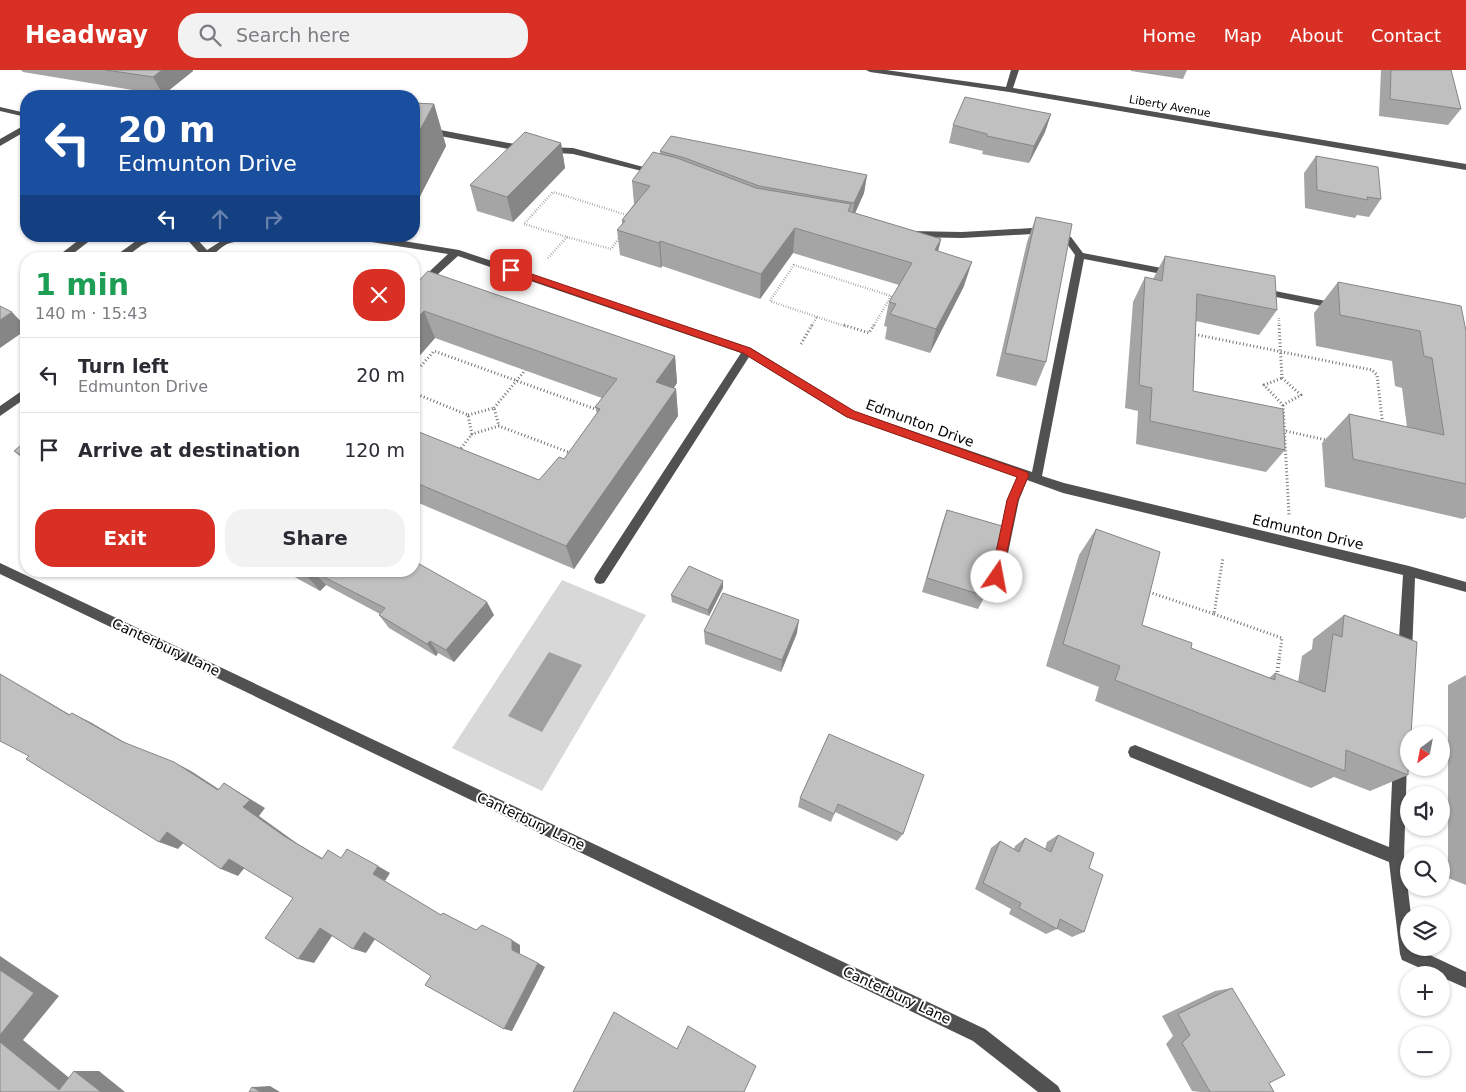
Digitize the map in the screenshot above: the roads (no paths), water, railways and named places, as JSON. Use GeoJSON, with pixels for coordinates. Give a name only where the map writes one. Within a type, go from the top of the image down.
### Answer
{"type":"FeatureCollection","features":[{"type":"Feature","properties":{"kind":"street","name":"Liberty Avenue"},"geometry":{"type":"LineString","coordinates":[[870,70],[1009,90],[1466,167]]}},
{"type":"Feature","properties":{"kind":"street"},"geometry":{"type":"LineString","coordinates":[[1009,90],[1015,70]]}},
{"type":"Feature","properties":{"kind":"street"},"geometry":{"type":"LineString","coordinates":[[0,109],[20,114]]}},
{"type":"Feature","properties":{"kind":"street"},"geometry":{"type":"LineString","coordinates":[[420,129],[525,149],[573,151],[664,174]]}},
{"type":"Feature","properties":{"kind":"street"},"geometry":{"type":"LineString","coordinates":[[0,143],[20,131]]}},
{"type":"Feature","properties":{"kind":"street"},"geometry":{"type":"LineString","coordinates":[[896,233],[962,235],[1032,231],[1068,239],[1080,255],[1184,276]]}},
{"type":"Feature","properties":{"kind":"street"},"geometry":{"type":"LineString","coordinates":[[69,252],[83,242]]}},
{"type":"Feature","properties":{"kind":"street"},"geometry":{"type":"LineString","coordinates":[[126,252],[141,242]]}},
{"type":"Feature","properties":{"kind":"street"},"geometry":{"type":"LineString","coordinates":[[210,252],[225,242]]}},
{"type":"Feature","properties":{"kind":"street","name":"Edmunton Drive"},"geometry":{"type":"LineString","coordinates":[[391,242],[456,252],[747,351],[850,414],[1023,475],[1087,495],[1409,571],[1466,587]]}},
{"type":"Feature","properties":{"kind":"street"},"geometry":{"type":"LineString","coordinates":[[420,285],[456,252]]}},
{"type":"Feature","properties":{"kind":"street"},"geometry":{"type":"LineString","coordinates":[[1036,479],[1080,255]]}},
{"type":"Feature","properties":{"kind":"street"},"geometry":{"type":"LineString","coordinates":[[1250,289],[1344,307]]}},
{"type":"Feature","properties":{"kind":"street"},"geometry":{"type":"LineString","coordinates":[[600,579],[747,351]]}},
{"type":"Feature","properties":{"kind":"street"},"geometry":{"type":"LineString","coordinates":[[0,412],[20,397]]}},
{"type":"Feature","properties":{"kind":"street"},"geometry":{"type":"LineString","coordinates":[[997,577],[1013,500],[1023,475]]}},
{"type":"Feature","properties":{"kind":"street","name":"Canterbury Lane"},"geometry":{"type":"LineString","coordinates":[[0,568],[979,1034],[1052,1092]]}},
{"type":"Feature","properties":{"kind":"street"},"geometry":{"type":"LineString","coordinates":[[1405,671],[1409,571]]}},
{"type":"Feature","properties":{"kind":"street"},"geometry":{"type":"LineString","coordinates":[[1135,752],[1396,857]]}},
{"type":"Feature","properties":{"kind":"street"},"geometry":{"type":"LineString","coordinates":[[1400,771],[1396,857],[1408,954],[1466,980]]}}]}
